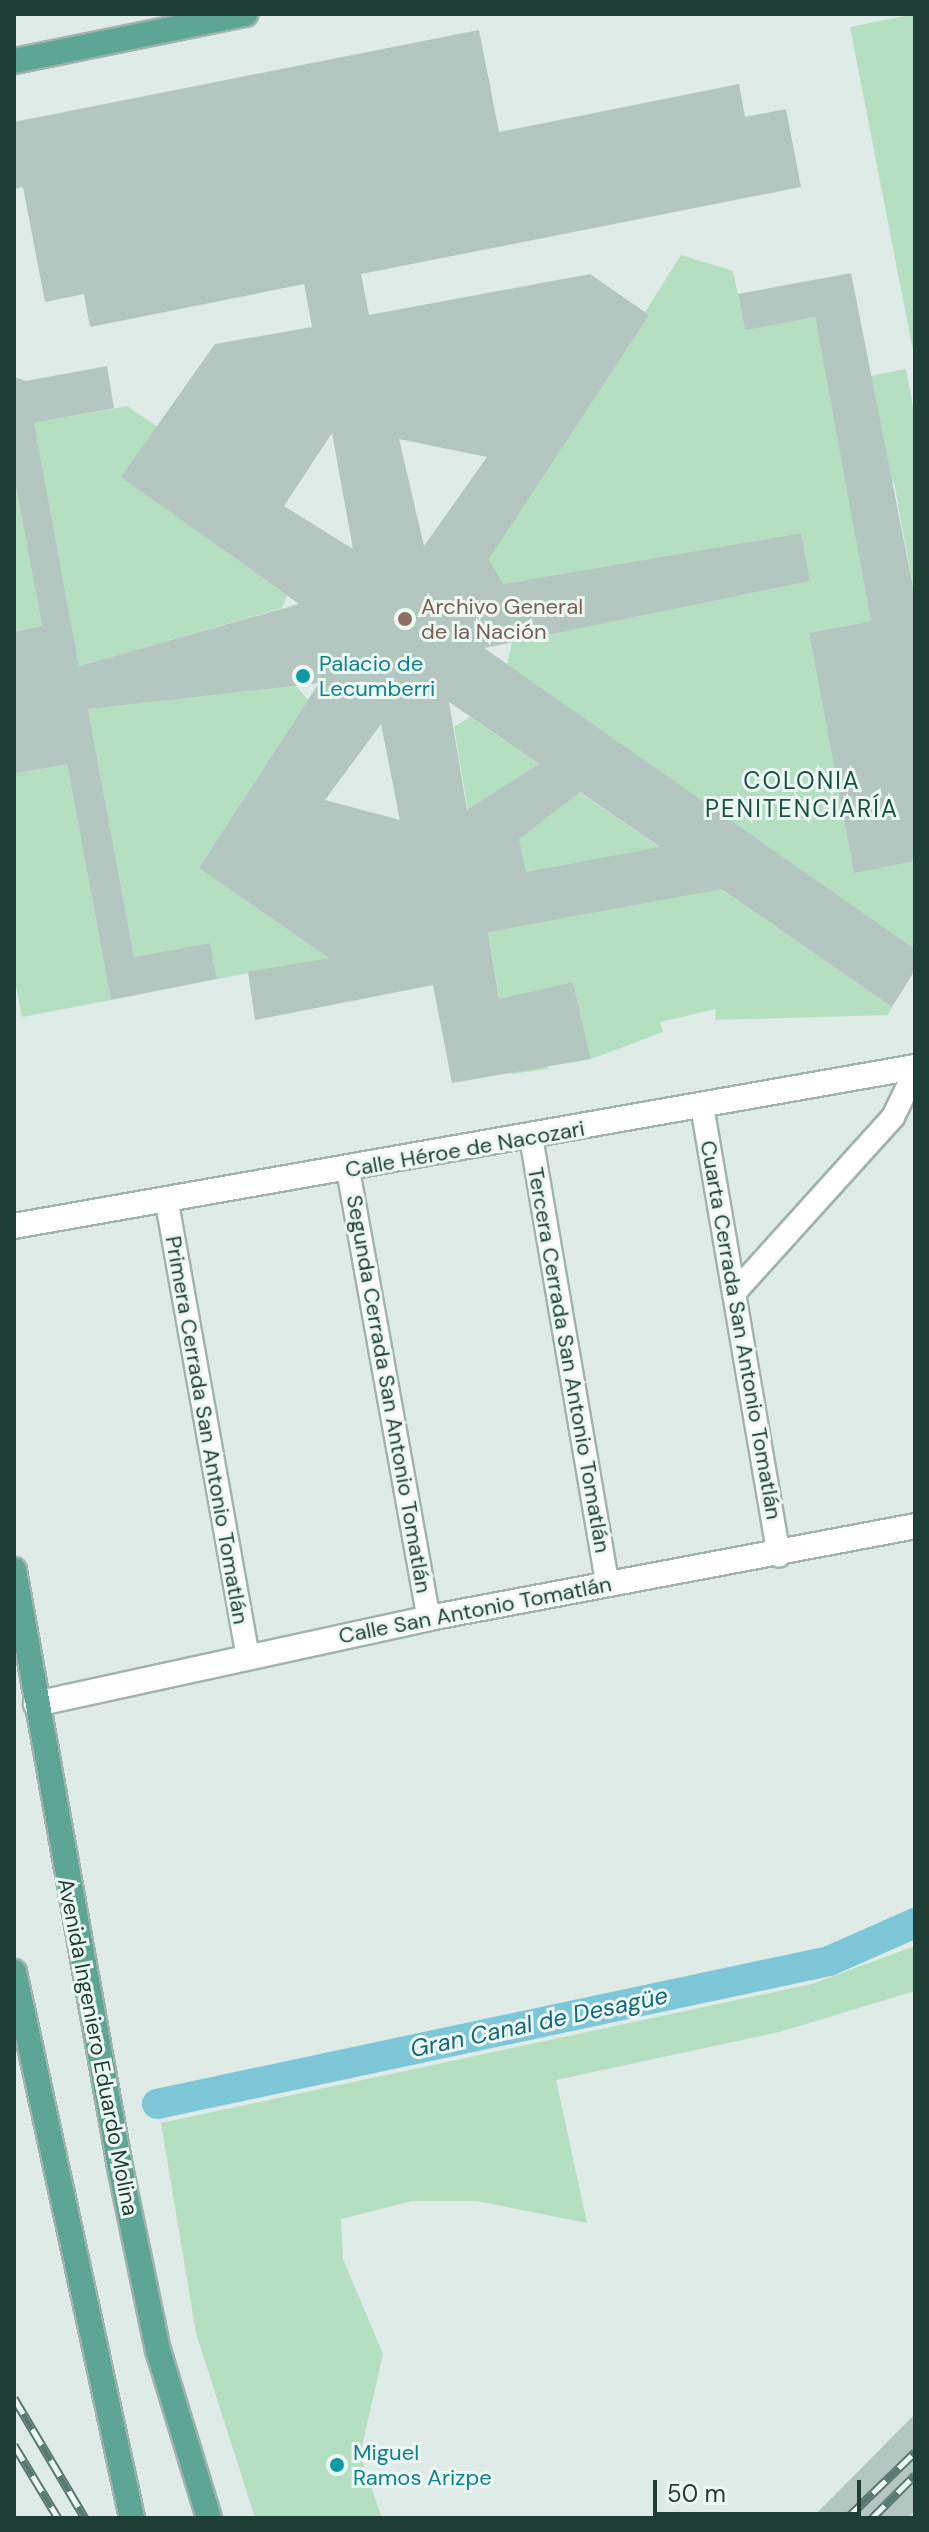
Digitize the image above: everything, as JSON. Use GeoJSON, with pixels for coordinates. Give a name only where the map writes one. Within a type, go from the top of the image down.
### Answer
{"type":"FeatureCollection","features":[{"type":"Feature","properties":{"kind":"main road"},"geometry":{"type":"LineString","coordinates":[[14,61],[245,14]]}},
{"type":"Feature","properties":{"kind":"main road","name":"Avenida Ingeniero Eduardo Molina"},"geometry":{"type":"LineString","coordinates":[[14,1570],[88,2007],[120,2167],[158,2350],[209,2518]]}},
{"type":"Feature","properties":{"kind":"main road"},"geometry":{"type":"LineString","coordinates":[[14,1972],[53,2180],[132,2518]]}},
{"type":"Feature","properties":{"kind":"street","name":"Calle Héroe de Nacozari"},"geometry":{"type":"LineString","coordinates":[[14,1226],[167,1203],[915,1069]]}},
{"type":"Feature","properties":{"kind":"street"},"geometry":{"type":"LineString","coordinates":[[735,1292],[893,1117],[915,1069]]}},
{"type":"Feature","properties":{"kind":"street","name":"Cuarta Cerrada San Antonio Tomatlán"},"geometry":{"type":"LineString","coordinates":[[702,1106],[779,1555]]}},
{"type":"Feature","properties":{"kind":"street","name":"Tercera Cerrada San Antonio Tomatlán"},"geometry":{"type":"LineString","coordinates":[[531,1137],[607,1583]]}},
{"type":"Feature","properties":{"kind":"street","name":"Segunda Cerrada San Antonio Tomatlán"},"geometry":{"type":"LineString","coordinates":[[348,1170],[429,1618]]}},
{"type":"Feature","properties":{"kind":"street","name":"Primera Cerrada San Antonio Tomatlán"},"geometry":{"type":"LineString","coordinates":[[167,1203],[248,1657]]}},
{"type":"Feature","properties":{"kind":"street","name":"Calle San Antonio Tomatlán"},"geometry":{"type":"LineString","coordinates":[[36,1704],[429,1618],[607,1583],[779,1555],[915,1526]]}},
{"type":"Feature","properties":{"kind":"green space"},"geometry":{"type":"Polygon","coordinates":[[[915,14],[915,361],[850,27],[915,14]]]}},
{"type":"Feature","properties":{"kind":"green space"},"geometry":{"type":"Polygon","coordinates":[[[681,255],[733,271],[745,329],[815,317],[842,462],[884,454],[870,376],[906,369],[915,417],[915,597],[894,482],[848,490],[871,621],[809,633],[854,872],[915,861],[915,949],[507,664],[512,642],[810,581],[801,533],[503,584],[489,559],[681,255]]]}},
{"type":"Feature","properties":{"kind":"green space"},"geometry":{"type":"Polygon","coordinates":[[[127,406],[158,427],[122,477],[287,596],[282,608],[79,666],[34,423],[127,406]]]}},
{"type":"Feature","properties":{"kind":"green space"},"geometry":{"type":"Polygon","coordinates":[[[14,476],[42,626],[14,632],[14,476]]]}},
{"type":"Feature","properties":{"kind":"green space"},"geometry":{"type":"Polygon","coordinates":[[[295,685],[308,700],[199,868],[329,958],[217,979],[210,943],[134,957],[88,709],[295,685]]]}},
{"type":"Feature","properties":{"kind":"green space"},"geometry":{"type":"Polygon","coordinates":[[[470,717],[892,1007],[888,1015],[715,1020],[716,1009],[660,1022],[663,1032],[591,1059],[573,982],[531,992],[548,1069],[512,1074],[454,727],[470,717]]]}},
{"type":"Feature","properties":{"kind":"green space"},"geometry":{"type":"Polygon","coordinates":[[[67,764],[111,1000],[22,1017],[14,975],[14,774],[67,764]]]}},
{"type":"Feature","properties":{"kind":"green space"},"geometry":{"type":"Polygon","coordinates":[[[915,1946],[915,1991],[779,2032],[556,2080],[587,2223],[477,2201],[412,2201],[341,2219],[343,2259],[383,2354],[360,2455],[382,2518],[255,2518],[196,2333],[161,2123],[812,1984],[915,1946]]]}},
{"type":"Feature","properties":{"kind":"building"},"geometry":{"type":"Polygon","coordinates":[[[479,30],[499,132],[739,84],[745,117],[786,109],[801,187],[361,274],[369,315],[590,274],[649,315],[489,559],[503,584],[801,533],[810,581],[484,648],[915,949],[915,970],[892,1007],[721,889],[488,932],[499,999],[573,982],[591,1059],[452,1083],[433,985],[255,1020],[248,972],[329,958],[199,868],[319,683],[88,709],[134,957],[210,943],[217,979],[111,1000],[67,764],[14,774],[14,632],[42,626],[14,476],[14,377],[26,381],[107,366],[114,408],[34,423],[79,666],[299,604],[121,477],[215,344],[312,327],[304,284],[90,327],[84,294],[45,302],[23,187],[14,189],[14,122],[479,30]],[[332,433],[284,506],[353,549],[332,433]],[[399,439],[424,546],[487,457],[399,439]],[[449,702],[467,810],[539,764],[449,702]],[[381,724],[325,800],[400,820],[381,724]],[[580,792],[519,839],[526,872],[660,847],[580,792]]]}},
{"type":"Feature","properties":{"kind":"building"},"geometry":{"type":"Polygon","coordinates":[[[851,273],[915,597],[915,861],[854,873],[809,633],[871,621],[815,317],[745,330],[738,294],[851,273]]]}},
{"type":"Feature","properties":{"kind":"building"},"geometry":{"type":"Polygon","coordinates":[[[915,2414],[915,2511],[908,2518],[812,2518],[915,2414]]]}},
{"type":"Feature","properties":{"kind":"waterway","name":"Gran Canal de Desagüe"},"geometry":{"type":"LineString","coordinates":[[157,2104],[829,1961],[915,1923]]}},
{"type":"Feature","properties":{"kind":"railway"},"geometry":{"type":"LineString","coordinates":[[14,2398],[85,2518]]}},
{"type":"Feature","properties":{"kind":"railway"},"geometry":{"type":"LineString","coordinates":[[14,2445],[58,2518]]}},
{"type":"Feature","properties":{"kind":"railway"},"geometry":{"type":"LineString","coordinates":[[847,2518],[915,2452]]}},
{"type":"Feature","properties":{"kind":"railway"},"geometry":{"type":"LineString","coordinates":[[872,2518],[915,2475]]}},
{"type":"Feature","properties":{"kind":"place","name":"Archivo General de la Nación"},"geometry":{"type":"Point","coordinates":[405,619]}},
{"type":"Feature","properties":{"kind":"place","name":"Palacio de Lecumberri"},"geometry":{"type":"Point","coordinates":[303,676]}},
{"type":"Feature","properties":{"kind":"place","name":"Miguel Ramos Arizpe"},"geometry":{"type":"Point","coordinates":[337,2465]}},
{"type":"Feature","properties":{"kind":"district","name":"COLONIA PENITENCIARÍA"},"geometry":{"type":"Point","coordinates":[802,795]}}]}
